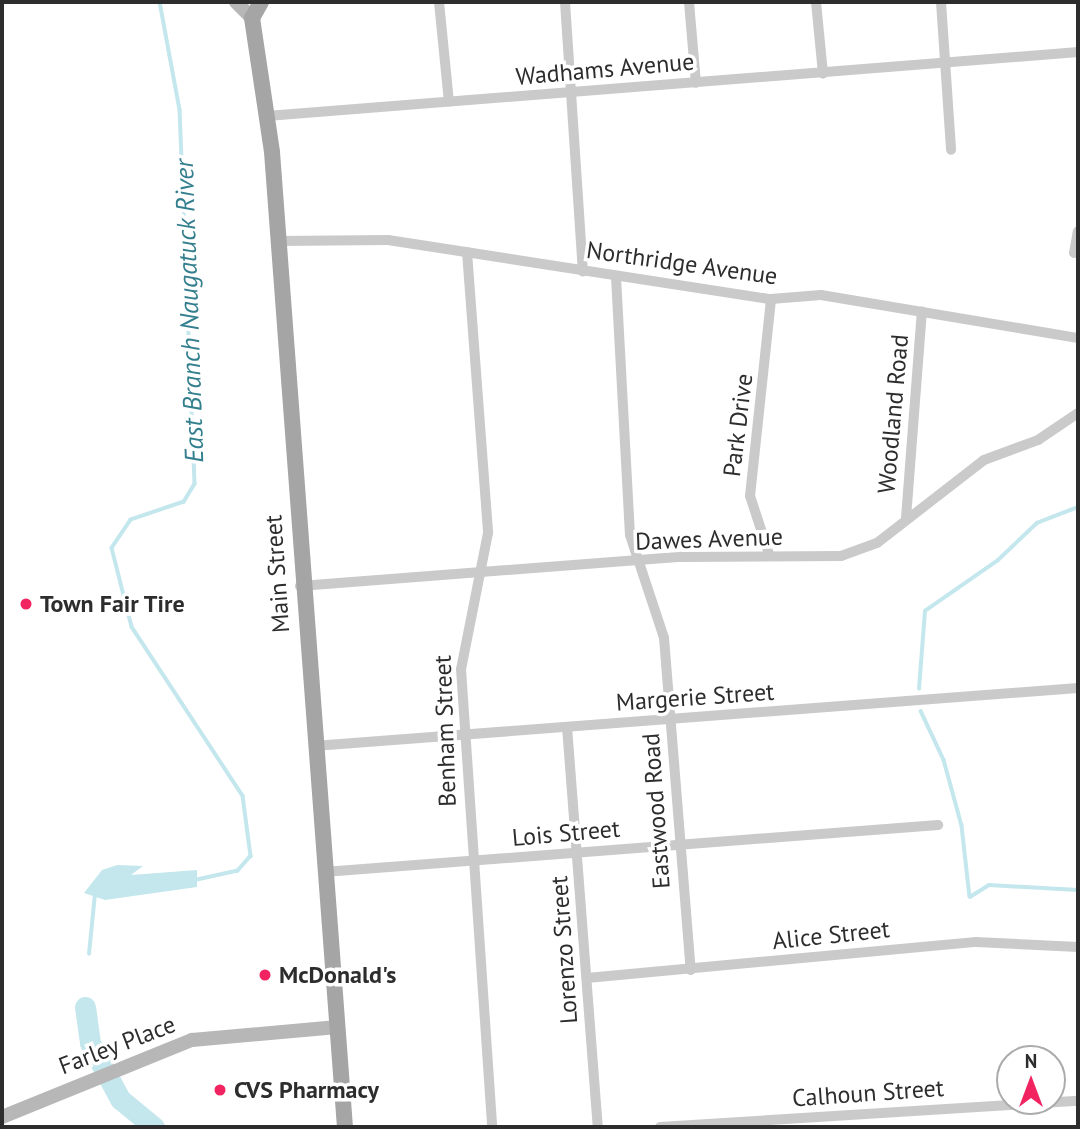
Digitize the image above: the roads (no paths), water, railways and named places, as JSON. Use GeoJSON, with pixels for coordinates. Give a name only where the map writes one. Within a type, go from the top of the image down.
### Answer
{"type":"FeatureCollection","features":[{"type":"Feature","properties":{"kind":"main road"},"geometry":{"type":"LineString","coordinates":[[236,2],[251,18],[261,2]]}},
{"type":"Feature","properties":{"kind":"main road","name":"Main Street"},"geometry":{"type":"LineString","coordinates":[[251,18],[267,116],[279,242],[300,586],[345,1127]]}},
{"type":"Feature","properties":{"kind":"main road","name":"Farley Place"},"geometry":{"type":"LineString","coordinates":[[2,1117],[119,1066],[192,1040],[337,1027]]}},
{"type":"Feature","properties":{"kind":"street"},"geometry":{"type":"LineString","coordinates":[[439,2],[449,102]]}},
{"type":"Feature","properties":{"kind":"street"},"geometry":{"type":"LineString","coordinates":[[565,2],[583,271]]}},
{"type":"Feature","properties":{"kind":"street"},"geometry":{"type":"LineString","coordinates":[[689,2],[696,83]]}},
{"type":"Feature","properties":{"kind":"street"},"geometry":{"type":"LineString","coordinates":[[816,2],[823,74]]}},
{"type":"Feature","properties":{"kind":"street"},"geometry":{"type":"LineString","coordinates":[[941,2],[951,150]]}},
{"type":"Feature","properties":{"kind":"street","name":"Wadhams Avenue"},"geometry":{"type":"LineString","coordinates":[[267,116],[1078,52]]}},
{"type":"Feature","properties":{"kind":"street"},"geometry":{"type":"LineString","coordinates":[[1074,253],[1078,231]]}},
{"type":"Feature","properties":{"kind":"street","name":"Northridge Avenue"},"geometry":{"type":"LineString","coordinates":[[279,242],[388,240],[771,299],[821,295],[1078,338]]}},
{"type":"Feature","properties":{"kind":"street","name":"Benham Street"},"geometry":{"type":"LineString","coordinates":[[467,252],[488,533],[484,574],[463,639],[464,734],[492,1127]]}},
{"type":"Feature","properties":{"kind":"street","name":"Eastwood Road"},"geometry":{"type":"LineString","coordinates":[[616,277],[637,562],[664,638],[691,970]]}},
{"type":"Feature","properties":{"kind":"street","name":"Park Drive"},"geometry":{"type":"LineString","coordinates":[[769,554],[750,496],[771,299]]}},
{"type":"Feature","properties":{"kind":"street","name":"Woodland Road"},"geometry":{"type":"LineString","coordinates":[[906,518],[922,312]]}},
{"type":"Feature","properties":{"kind":"street","name":"Dawes Avenue"},"geometry":{"type":"LineString","coordinates":[[300,586],[769,554],[841,556],[877,543],[984,460],[1038,440],[1078,413]]}},
{"type":"Feature","properties":{"kind":"street","name":"Margerie Street"},"geometry":{"type":"LineString","coordinates":[[314,746],[1078,688]]}},
{"type":"Feature","properties":{"kind":"street","name":"Lorenzo Street"},"geometry":{"type":"LineString","coordinates":[[567,727],[598,1127]]}},
{"type":"Feature","properties":{"kind":"street","name":"Lois Street"},"geometry":{"type":"LineString","coordinates":[[324,873],[938,825]]}},
{"type":"Feature","properties":{"kind":"street","name":"Alice Street"},"geometry":{"type":"LineString","coordinates":[[587,978],[976,942],[1078,947]]}},
{"type":"Feature","properties":{"kind":"street","name":"Calhoun Street"},"geometry":{"type":"LineString","coordinates":[[660,1127],[1078,1101]]}},
{"type":"Feature","properties":{"kind":"water"},"geometry":{"type":"Polygon","coordinates":[[[117,865],[143,866],[131,875],[197,870],[197,887],[105,900],[84,893],[102,870],[117,865]]]}},
{"type":"Feature","properties":{"kind":"waterway","name":"East Branch Naugatuck River"},"geometry":{"type":"LineString","coordinates":[[160,2],[180,110],[195,484],[184,502],[131,520],[112,548],[132,627],[243,796],[251,856],[238,871],[193,881]]}},
{"type":"Feature","properties":{"kind":"waterway"},"geometry":{"type":"LineString","coordinates":[[919,689],[925,611],[997,561],[1037,523],[1078,507]]}},
{"type":"Feature","properties":{"kind":"waterway"},"geometry":{"type":"LineString","coordinates":[[921,711],[944,760],[962,826],[970,897],[989,885],[1078,890]]}},
{"type":"Feature","properties":{"kind":"waterway","name":"East Branch Naugatuck River"},"geometry":{"type":"LineString","coordinates":[[89,954],[95,894]]}},
{"type":"Feature","properties":{"kind":"waterway","name":"East Branch Naugatuck River"},"geometry":{"type":"LineString","coordinates":[[85,1007],[90,1043],[120,1099],[154,1127]]}},
{"type":"Feature","properties":{"kind":"place","name":"Town Fair Tire"},"geometry":{"type":"Point","coordinates":[26,604]}},
{"type":"Feature","properties":{"kind":"place","name":"McDonald's"},"geometry":{"type":"Point","coordinates":[265,975]}},
{"type":"Feature","properties":{"kind":"place","name":"CVS Pharmacy"},"geometry":{"type":"Point","coordinates":[220,1090]}}]}
